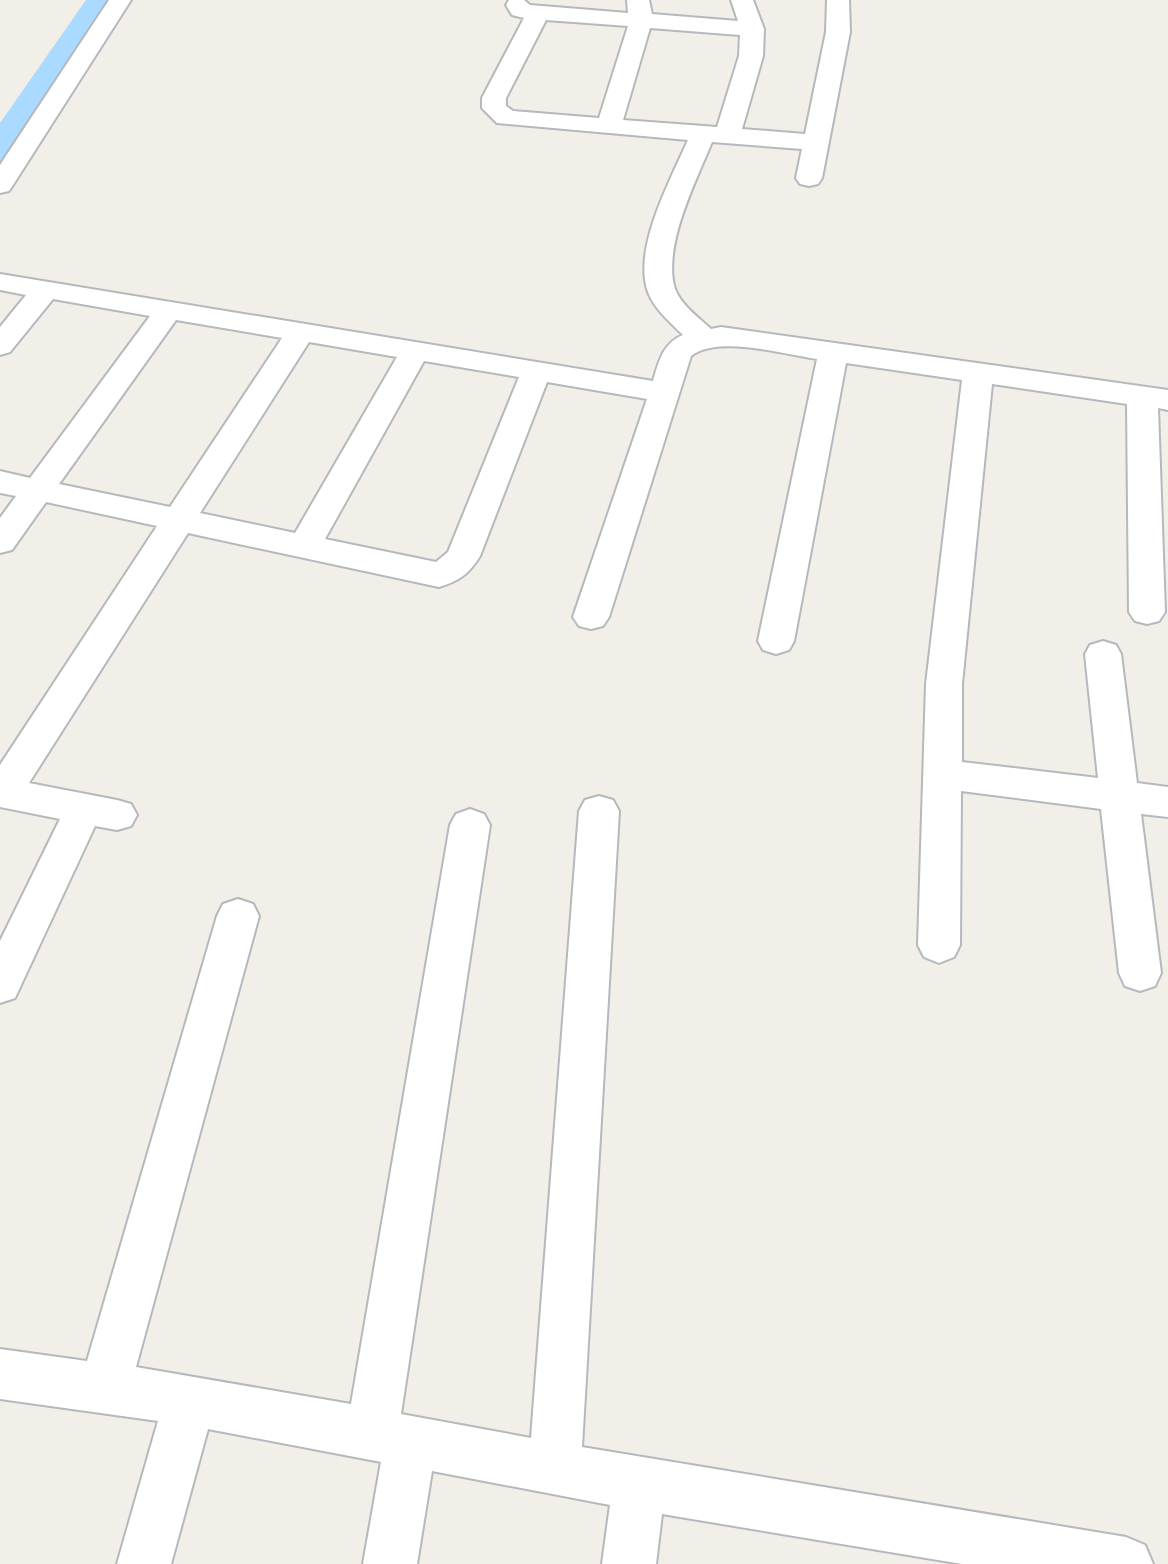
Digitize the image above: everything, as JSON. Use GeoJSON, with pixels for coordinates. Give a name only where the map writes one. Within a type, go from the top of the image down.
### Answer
{"type":"FeatureCollection","features":[{"type":"Feature","properties":{"kind":"street"},"geometry":{"type":"LineString","coordinates":[[0,185],[120,0]]}},
{"type":"Feature","properties":{"kind":"street"},"geometry":{"type":"LineString","coordinates":[[704,338],[673,308],[662,290],[657,260],[751,56],[752,29],[742,0]]}},
{"type":"Feature","properties":{"kind":"street"},"geometry":{"type":"LineString","coordinates":[[809,178],[838,32],[838,0]]}},
{"type":"Feature","properties":{"kind":"street"},"geometry":{"type":"LineString","coordinates":[[752,29],[639,10],[528,6],[494,98],[494,108],[506,118],[816,143]]}},
{"type":"Feature","properties":{"kind":"street"},"geometry":{"type":"LineString","coordinates":[[609,126],[639,10]]}},
{"type":"Feature","properties":{"kind":"street"},"geometry":{"type":"LineString","coordinates":[[0,282],[664,392]]}},
{"type":"Feature","properties":{"kind":"street"},"geometry":{"type":"LineString","coordinates":[[0,346],[46,289]]}},
{"type":"Feature","properties":{"kind":"street"},"geometry":{"type":"LineString","coordinates":[[0,542],[169,310]]}},
{"type":"Feature","properties":{"kind":"street"},"geometry":{"type":"LineString","coordinates":[[0,985],[100,812],[1,792],[301,331]]}},
{"type":"Feature","properties":{"kind":"street"},"geometry":{"type":"LineString","coordinates":[[591,617],[677,352],[690,342],[722,336],[1155,398],[1147,612]]}},
{"type":"Feature","properties":{"kind":"street"},"geometry":{"type":"LineString","coordinates":[[303,548],[415,350]]}},
{"type":"Feature","properties":{"kind":"street"},"geometry":{"type":"LineString","coordinates":[[776,641],[833,352]]}},
{"type":"Feature","properties":{"kind":"street"},"geometry":{"type":"LineString","coordinates":[[0,482],[439,575],[454,568],[463,556],[537,370]]}},
{"type":"Feature","properties":{"kind":"street"},"geometry":{"type":"LineString","coordinates":[[939,945],[941,774],[950,614],[978,373]]}},
{"type":"Feature","properties":{"kind":"street"},"geometry":{"type":"LineString","coordinates":[[1103,654],[1140,973]]}},
{"type":"Feature","properties":{"kind":"street"},"geometry":{"type":"LineString","coordinates":[[941,774],[1168,802]]}},
{"type":"Feature","properties":{"kind":"street"},"geometry":{"type":"LineString","coordinates":[[555,1468],[598,811]]}},
{"type":"Feature","properties":{"kind":"street"},"geometry":{"type":"LineString","coordinates":[[390,1564],[391,1438],[470,825]]}},
{"type":"Feature","properties":{"kind":"street"},"geometry":{"type":"LineString","coordinates":[[105,1387],[238,916]]}},
{"type":"Feature","properties":{"kind":"street"},"geometry":{"type":"LineString","coordinates":[[0,1374],[190,1400],[639,1484],[1126,1564]]}},
{"type":"Feature","properties":{"kind":"street"},"geometry":{"type":"LineString","coordinates":[[144,1564],[190,1400]]}},
{"type":"Feature","properties":{"kind":"street"},"geometry":{"type":"LineString","coordinates":[[629,1564],[639,1484]]}},
{"type":"Feature","properties":{"kind":"waterway"},"geometry":{"type":"LineString","coordinates":[[0,156],[107,0]]}}]}
